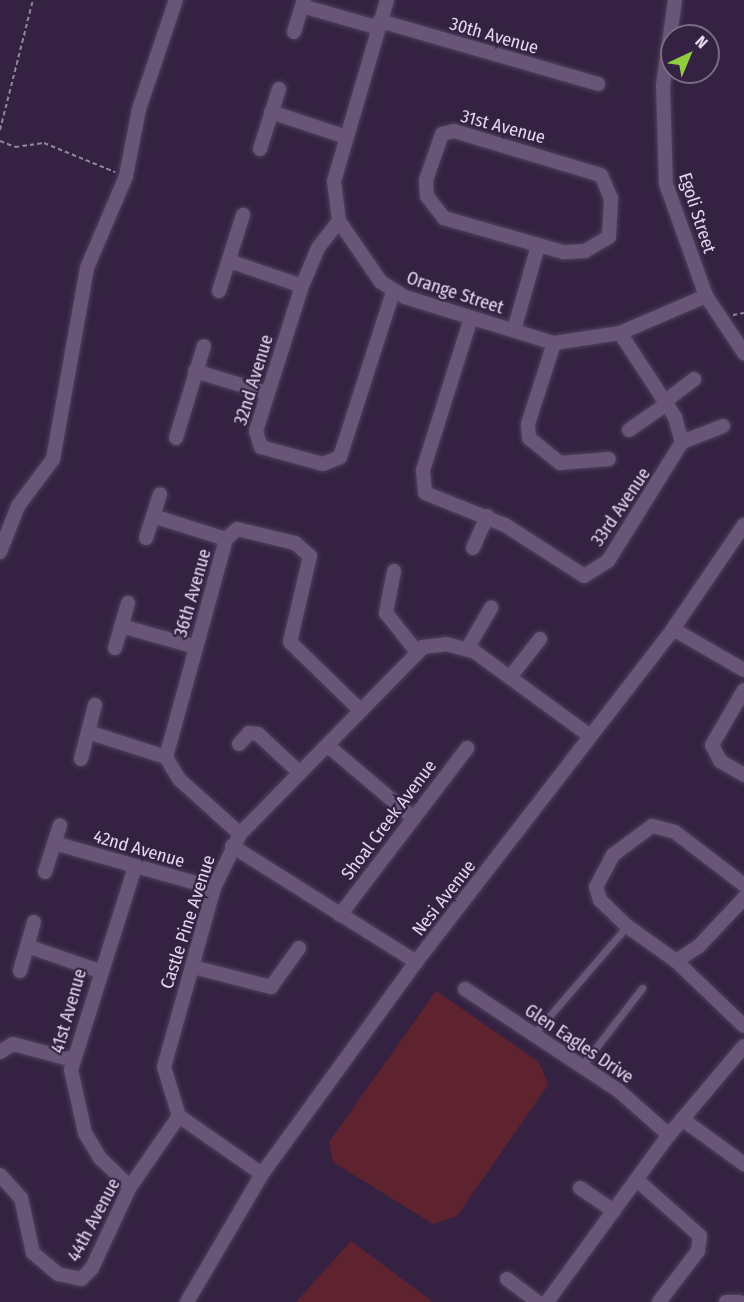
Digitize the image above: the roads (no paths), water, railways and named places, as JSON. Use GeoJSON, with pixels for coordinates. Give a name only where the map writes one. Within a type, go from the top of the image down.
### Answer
{"type":"FeatureCollection","features":[{"type":"Feature","properties":{"kind":"street"},"geometry":{"type":"LineString","coordinates":[[0,552],[18,506],[53,459],[87,268],[126,176],[139,109],[176,0]]}},
{"type":"Feature","properties":{"kind":"street"},"geometry":{"type":"LineString","coordinates":[[339,221],[334,181],[387,0]]}},
{"type":"Feature","properties":{"kind":"street","name":"Egoli Street"},"geometry":{"type":"LineString","coordinates":[[675,0],[663,85],[666,184],[706,296],[744,353]]}},
{"type":"Feature","properties":{"kind":"street"},"geometry":{"type":"LineString","coordinates":[[294,32],[303,3]]}},
{"type":"Feature","properties":{"kind":"street","name":"30th Avenue"},"geometry":{"type":"LineString","coordinates":[[303,3],[598,84]]}},
{"type":"Feature","properties":{"kind":"street"},"geometry":{"type":"LineString","coordinates":[[260,150],[279,89]]}},
{"type":"Feature","properties":{"kind":"street"},"geometry":{"type":"LineString","coordinates":[[271,112],[346,137]]}},
{"type":"Feature","properties":{"kind":"street","name":"31st Avenue"},"geometry":{"type":"LineString","coordinates":[[454,131],[588,170],[607,181],[609,237],[585,251],[537,246],[433,209],[426,180],[442,134],[454,131]]}},
{"type":"Feature","properties":{"kind":"street"},"geometry":{"type":"LineString","coordinates":[[219,291],[243,214]]}},
{"type":"Feature","properties":{"kind":"street","name":"Orange Street"},"geometry":{"type":"LineString","coordinates":[[339,221],[393,292],[554,343],[620,333],[706,296]]}},
{"type":"Feature","properties":{"kind":"street","name":"32nd Avenue"},"geometry":{"type":"LineString","coordinates":[[339,221],[318,248],[302,286],[267,393],[255,440],[261,447],[323,464],[340,457],[393,292]]}},
{"type":"Feature","properties":{"kind":"street"},"geometry":{"type":"LineString","coordinates":[[514,330],[537,246]]}},
{"type":"Feature","properties":{"kind":"street"},"geometry":{"type":"LineString","coordinates":[[229,261],[302,286]]}},
{"type":"Feature","properties":{"kind":"street","name":"33rd Avenue"},"geometry":{"type":"LineString","coordinates":[[471,318],[422,486],[432,498],[487,516],[566,569],[584,576],[594,573],[608,561],[682,442]]}},
{"type":"Feature","properties":{"kind":"street"},"geometry":{"type":"LineString","coordinates":[[620,333],[682,431],[682,442],[723,426]]}},
{"type":"Feature","properties":{"kind":"street"},"geometry":{"type":"LineString","coordinates":[[554,343],[528,424],[529,438],[560,463],[609,459]]}},
{"type":"Feature","properties":{"kind":"street"},"geometry":{"type":"LineString","coordinates":[[176,438],[204,346]]}},
{"type":"Feature","properties":{"kind":"street"},"geometry":{"type":"LineString","coordinates":[[195,371],[267,393]]}},
{"type":"Feature","properties":{"kind":"street"},"geometry":{"type":"LineString","coordinates":[[629,430],[694,379]]}},
{"type":"Feature","properties":{"kind":"street"},"geometry":{"type":"LineString","coordinates":[[146,538],[160,494]]}},
{"type":"Feature","properties":{"kind":"street"},"geometry":{"type":"LineString","coordinates":[[153,516],[226,539]]}},
{"type":"Feature","properties":{"kind":"street"},"geometry":{"type":"LineString","coordinates":[[473,548],[487,516]]}},
{"type":"Feature","properties":{"kind":"street","name":"Nesi Avenue"},"geometry":{"type":"LineString","coordinates":[[187,1302],[262,1174],[416,962],[673,629],[744,525]]}},
{"type":"Feature","properties":{"kind":"street","name":"36th Avenue"},"geometry":{"type":"LineString","coordinates":[[166,757],[226,539],[237,529],[248,529],[306,550],[311,562],[290,642],[360,710]]}},
{"type":"Feature","properties":{"kind":"street"},"geometry":{"type":"LineString","coordinates":[[394,572],[386,613],[417,652],[435,644],[467,649],[512,676],[590,736]]}},
{"type":"Feature","properties":{"kind":"street"},"geometry":{"type":"LineString","coordinates":[[115,648],[128,603]]}},
{"type":"Feature","properties":{"kind":"street"},"geometry":{"type":"LineString","coordinates":[[467,649],[491,608]]}},
{"type":"Feature","properties":{"kind":"street"},"geometry":{"type":"LineString","coordinates":[[121,626],[196,647]]}},
{"type":"Feature","properties":{"kind":"street"},"geometry":{"type":"LineString","coordinates":[[673,629],[744,670]]}},
{"type":"Feature","properties":{"kind":"street"},"geometry":{"type":"LineString","coordinates":[[512,676],[540,639]]}},
{"type":"Feature","properties":{"kind":"street","name":"Castle Pine Avenue"},"geometry":{"type":"LineString","coordinates":[[179,1116],[166,1085],[165,1052],[193,967],[214,888],[236,840],[417,652]]}},
{"type":"Feature","properties":{"kind":"street"},"geometry":{"type":"LineString","coordinates":[[744,690],[712,745],[720,761],[744,775]]}},
{"type":"Feature","properties":{"kind":"street"},"geometry":{"type":"LineString","coordinates":[[81,759],[94,705]]}},
{"type":"Feature","properties":{"kind":"street"},"geometry":{"type":"LineString","coordinates":[[88,732],[166,757],[179,779],[236,840],[340,915],[416,962]]}},
{"type":"Feature","properties":{"kind":"street"},"geometry":{"type":"LineString","coordinates":[[239,744],[249,733],[258,734],[300,773]]}},
{"type":"Feature","properties":{"kind":"street"},"geometry":{"type":"LineString","coordinates":[[327,744],[411,816]]}},
{"type":"Feature","properties":{"kind":"street","name":"Shoal Creek Avenue"},"geometry":{"type":"LineString","coordinates":[[340,915],[411,816],[467,748]]}},
{"type":"Feature","properties":{"kind":"street"},"geometry":{"type":"LineString","coordinates":[[45,872],[60,825]]}},
{"type":"Feature","properties":{"kind":"street"},"geometry":{"type":"LineString","coordinates":[[744,885],[675,832],[642,829],[613,855],[596,887],[600,900],[627,926],[676,961],[744,1026]]}},
{"type":"Feature","properties":{"kind":"street","name":"42nd Avenue"},"geometry":{"type":"LineString","coordinates":[[54,843],[214,888]]}},
{"type":"Feature","properties":{"kind":"street","name":"41st Avenue"},"geometry":{"type":"LineString","coordinates":[[130,1187],[100,1158],[85,1133],[73,1060],[99,971],[135,867]]}},
{"type":"Feature","properties":{"kind":"street"},"geometry":{"type":"LineString","coordinates":[[676,961],[699,946],[744,898]]}},
{"type":"Feature","properties":{"kind":"street"},"geometry":{"type":"LineString","coordinates":[[20,971],[34,922]]}},
{"type":"Feature","properties":{"kind":"street"},"geometry":{"type":"LineString","coordinates":[[27,946],[99,971]]}},
{"type":"Feature","properties":{"kind":"street"},"geometry":{"type":"LineString","coordinates":[[193,967],[272,987],[299,948]]}},
{"type":"Feature","properties":{"kind":"street","name":"Glen Eagles Drive"},"geometry":{"type":"LineString","coordinates":[[465,989],[581,1066],[669,1135]]}},
{"type":"Feature","properties":{"kind":"street"},"geometry":{"type":"LineString","coordinates":[[0,1053],[13,1044],[73,1060]]}},
{"type":"Feature","properties":{"kind":"street"},"geometry":{"type":"LineString","coordinates":[[547,1302],[669,1135],[744,1046]]}},
{"type":"Feature","properties":{"kind":"street"},"geometry":{"type":"LineString","coordinates":[[179,1116],[262,1174]]}},
{"type":"Feature","properties":{"kind":"street","name":"44th Avenue"},"geometry":{"type":"LineString","coordinates":[[0,1175],[21,1198],[33,1254],[73,1280],[92,1268],[130,1187],[179,1116]]}},
{"type":"Feature","properties":{"kind":"street"},"geometry":{"type":"LineString","coordinates":[[682,1119],[744,1164]]}},
{"type":"Feature","properties":{"kind":"street"},"geometry":{"type":"LineString","coordinates":[[637,1180],[700,1236],[698,1251],[659,1302]]}},
{"type":"Feature","properties":{"kind":"street"},"geometry":{"type":"LineString","coordinates":[[580,1188],[614,1211]]}},
{"type":"Feature","properties":{"kind":"street"},"geometry":{"type":"LineString","coordinates":[[507,1279],[538,1302]]}},
{"type":"Feature","properties":{"kind":"street"},"geometry":{"type":"LineString","coordinates":[[726,1302],[740,1302]]}},
{"type":"Feature","properties":{"kind":"lane"},"geometry":{"type":"LineString","coordinates":[[533,1035],[627,926]]}},
{"type":"Feature","properties":{"kind":"lane"},"geometry":{"type":"LineString","coordinates":[[581,1066],[642,988]]}}]}
